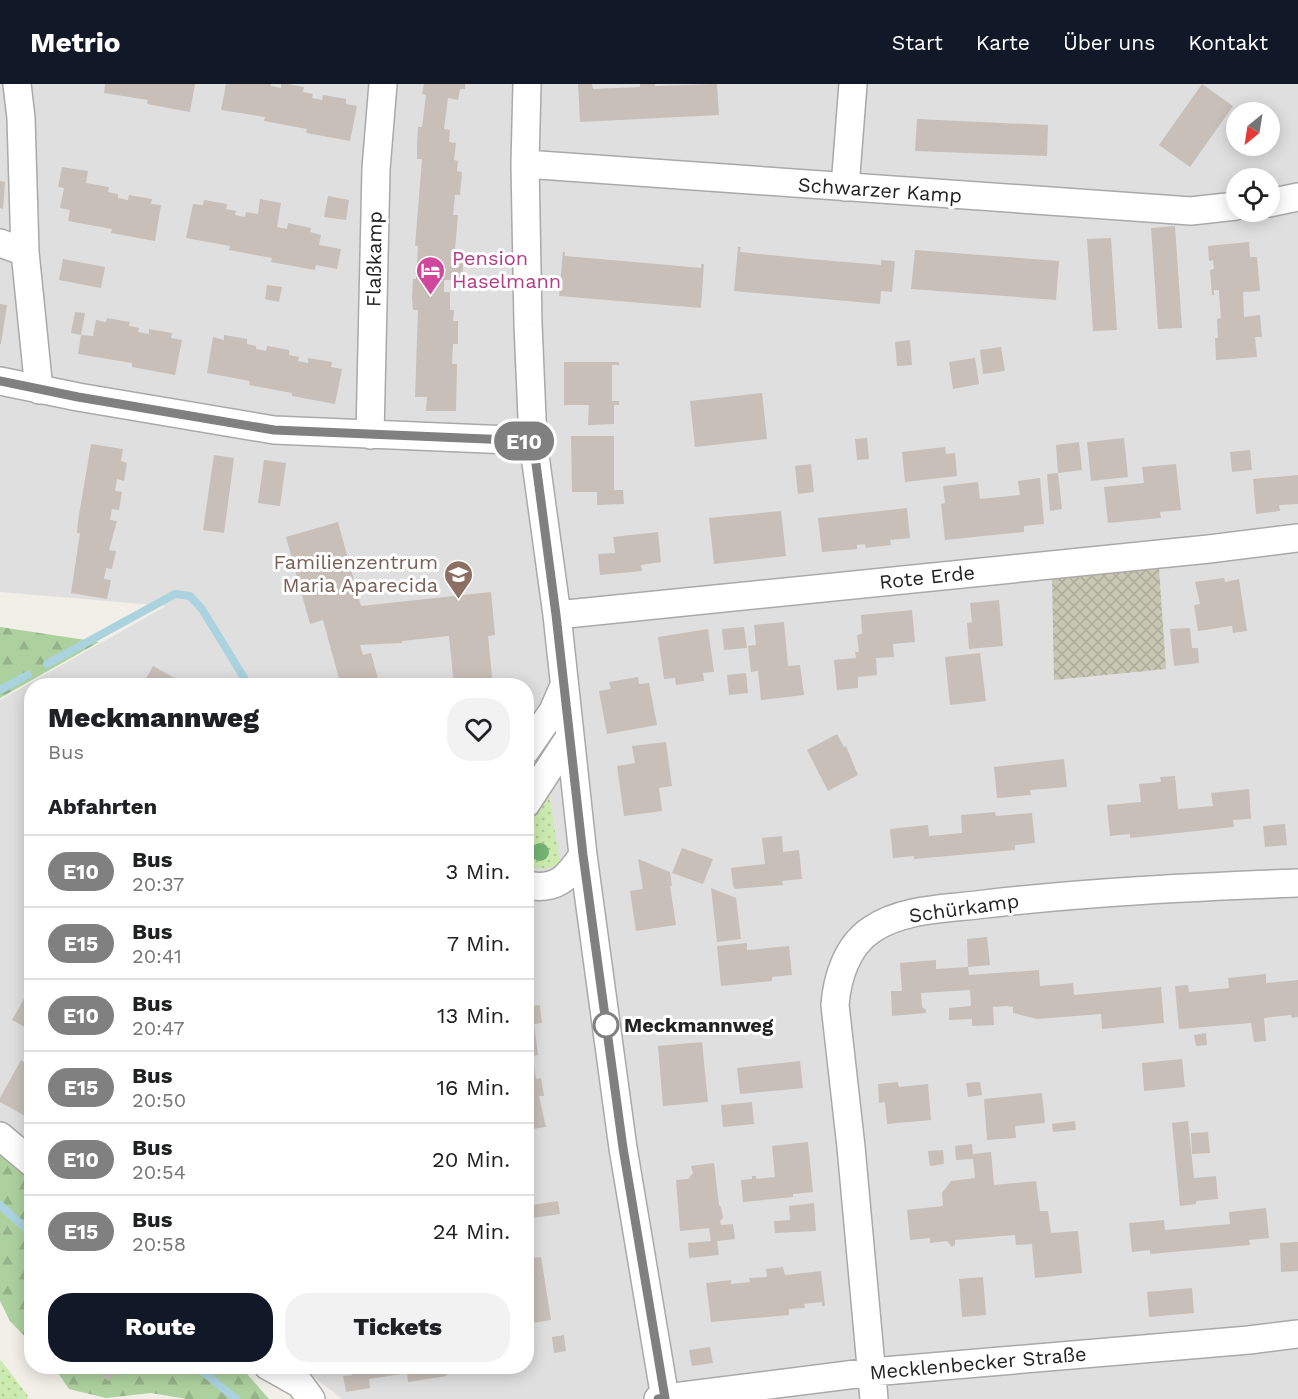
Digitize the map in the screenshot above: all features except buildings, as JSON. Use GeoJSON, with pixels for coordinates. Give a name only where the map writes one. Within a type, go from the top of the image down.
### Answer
{"type":"FeatureCollection","features":[{"type":"Feature","properties":{"kind":"street"},"geometry":{"type":"LineString","coordinates":[[17,84],[10,114],[12,247],[39,390]]}},
{"type":"Feature","properties":{"kind":"street","name":"Flaßkamp"},"geometry":{"type":"LineString","coordinates":[[370,435],[376,169],[383,84]]}},
{"type":"Feature","properties":{"kind":"street"},"geometry":{"type":"LineString","coordinates":[[527,84],[525,164],[533,441],[556,615],[583,855],[623,1148],[662,1398]]}},
{"type":"Feature","properties":{"kind":"street"},"geometry":{"type":"LineString","coordinates":[[845,188],[854,84]]}},
{"type":"Feature","properties":{"kind":"street","name":"Schwarzer Kamp"},"geometry":{"type":"LineString","coordinates":[[525,164],[1191,212],[1226,207]]}},
{"type":"Feature","properties":{"kind":"street"},"geometry":{"type":"LineString","coordinates":[[1280,201],[1298,197]]}},
{"type":"Feature","properties":{"kind":"street"},"geometry":{"type":"LineString","coordinates":[[0,381],[39,390],[274,430],[533,441]]}},
{"type":"Feature","properties":{"kind":"street","name":"Rote Erde"},"geometry":{"type":"LineString","coordinates":[[556,615],[1298,538]]}},
{"type":"Feature","properties":{"kind":"street"},"geometry":{"type":"LineString","coordinates":[[534,738],[553,711],[563,688]]}},
{"type":"Feature","properties":{"kind":"street"},"geometry":{"type":"LineString","coordinates":[[534,792],[569,738]]}},
{"type":"Feature","properties":{"kind":"street"},"geometry":{"type":"LineString","coordinates":[[534,887],[561,882],[571,873],[583,855]]}},
{"type":"Feature","properties":{"kind":"street","name":"Schürkamp"},"geometry":{"type":"LineString","coordinates":[[874,1399],[835,1005],[837,984],[855,945],[869,931],[886,921],[915,912],[1065,895],[1298,883]]}},
{"type":"Feature","properties":{"kind":"street"},"geometry":{"type":"LineString","coordinates":[[0,1136],[24,1156]]}},
{"type":"Feature","properties":{"kind":"street","name":"Mecklenbecker Straße"},"geometry":{"type":"LineString","coordinates":[[662,1398],[698,1396],[872,1372],[1298,1334]]}},
{"type":"Feature","properties":{"kind":"street"},"geometry":{"type":"LineString","coordinates":[[285,1374],[305,1383]]}},
{"type":"Feature","properties":{"kind":"shaded area"},"geometry":{"type":"Polygon","coordinates":[[[0,84],[1298,84],[1298,1399],[342,1399],[310,1374],[534,1374],[534,678],[39,678],[166,606],[0,592],[0,84]]]}},
{"type":"Feature","properties":{"kind":"shaded area"},"geometry":{"type":"Polygon","coordinates":[[[1159,569],[1166,669],[1054,680],[1052,576],[1159,569]]]}},
{"type":"Feature","properties":{"kind":"shaded area"},"geometry":{"type":"Polygon","coordinates":[[[24,686],[24,1144],[0,1125],[0,700],[24,686]]]}},
{"type":"Feature","properties":{"kind":"green space"},"geometry":{"type":"Polygon","coordinates":[[[0,627],[99,642],[35,678],[24,678],[24,684],[0,698],[0,627]]]}},
{"type":"Feature","properties":{"kind":"green space"},"geometry":{"type":"Polygon","coordinates":[[[548,788],[560,863],[551,867],[534,867],[534,810],[548,788]]]}},
{"type":"Feature","properties":{"kind":"green space"},"geometry":{"type":"Polygon","coordinates":[[[0,1149],[24,1170],[24,1336],[10,1321],[0,1301],[0,1149]]]}},
{"type":"Feature","properties":{"kind":"green space"},"geometry":{"type":"Polygon","coordinates":[[[0,1359],[28,1396],[27,1399],[0,1399],[0,1359]]]}},
{"type":"Feature","properties":{"kind":"green space"},"geometry":{"type":"Polygon","coordinates":[[[59,1374],[247,1374],[269,1399],[187,1399],[151,1393],[106,1398],[69,1389],[59,1374]]]}},
{"type":"Feature","properties":{"kind":"waterway"},"geometry":{"type":"LineString","coordinates":[[47,664],[175,594],[190,596],[202,609],[244,678]]}},
{"type":"Feature","properties":{"kind":"waterway"},"geometry":{"type":"LineString","coordinates":[[0,690],[28,675]]}},
{"type":"Feature","properties":{"kind":"waterway"},"geometry":{"type":"LineString","coordinates":[[0,1205],[24,1227]]}},
{"type":"Feature","properties":{"kind":"waterway"},"geometry":{"type":"LineString","coordinates":[[206,1374],[236,1399]]}},
{"type":"Feature","properties":{"kind":"bus line","name":"E10"},"geometry":{"type":"LineString","coordinates":[[0,381],[78,397],[274,430],[533,441],[556,615],[583,855],[623,1148],[665,1398],[658,1399]]}},
{"type":"Feature","properties":{"kind":"place","name":"Pension Haselmann"},"geometry":{"type":"Point","coordinates":[431,296]}},
{"type":"Feature","properties":{"kind":"place","name":"Familienzentrum Maria Aparecida"},"geometry":{"type":"Point","coordinates":[459,600]}},
{"type":"Feature","properties":{"kind":"place","name":"Meckmannweg"},"geometry":{"type":"Point","coordinates":[606,1025]}}]}
